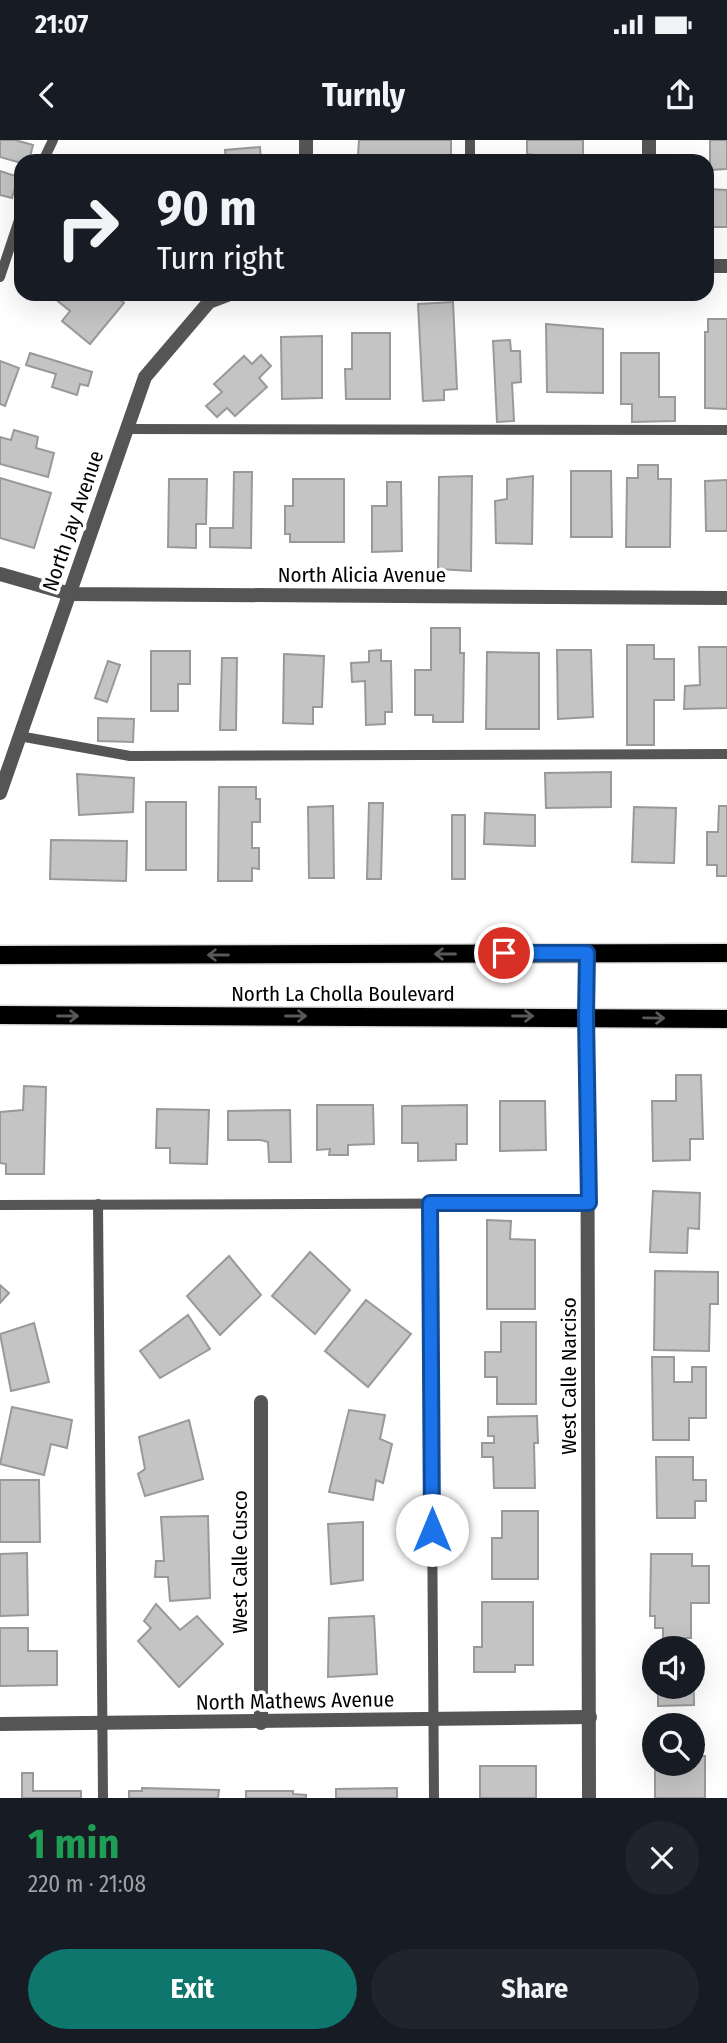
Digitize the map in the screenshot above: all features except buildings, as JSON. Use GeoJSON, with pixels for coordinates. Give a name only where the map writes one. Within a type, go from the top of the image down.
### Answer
{"type":"FeatureCollection","features":[{"type":"Feature","properties":{"kind":"main road","name":"North La Cholla Boulevard"},"geometry":{"type":"LineString","coordinates":[[0,955],[727,953]]}},
{"type":"Feature","properties":{"kind":"main road","name":"North La Cholla Boulevard"},"geometry":{"type":"LineString","coordinates":[[0,1015],[586,1016],[727,1019]]}},
{"type":"Feature","properties":{"kind":"street","name":"North Jay Avenue"},"geometry":{"type":"LineString","coordinates":[[0,793],[145,377],[212,301]]}},
{"type":"Feature","properties":{"kind":"street","name":"North Alicia Avenue"},"geometry":{"type":"LineString","coordinates":[[0,574],[70,594],[727,598]]}},
{"type":"Feature","properties":{"kind":"street","name":"West Calle Narciso"},"geometry":{"type":"LineString","coordinates":[[587,953],[589,1798]]}},
{"type":"Feature","properties":{"kind":"street","name":"West Calle Cusco"},"geometry":{"type":"LineString","coordinates":[[261,1402],[261,1723]]}},
{"type":"Feature","properties":{"kind":"street","name":"North Mathews Avenue"},"geometry":{"type":"LineString","coordinates":[[0,1724],[590,1717]]}},
{"type":"Feature","properties":{"kind":"lane"},"geometry":{"type":"LineString","coordinates":[[0,277],[14,235]]}},
{"type":"Feature","properties":{"kind":"lane"},"geometry":{"type":"LineString","coordinates":[[127,429],[727,430]]}},
{"type":"Feature","properties":{"kind":"lane"},"geometry":{"type":"LineString","coordinates":[[19,736],[130,756],[727,754]]}},
{"type":"Feature","properties":{"kind":"lane"},"geometry":{"type":"LineString","coordinates":[[430,1203],[434,1798]]}},
{"type":"Feature","properties":{"kind":"lane"},"geometry":{"type":"LineString","coordinates":[[0,1205],[589,1203]]}},
{"type":"Feature","properties":{"kind":"lane"},"geometry":{"type":"LineString","coordinates":[[98,1204],[103,1798]]}},
{"type":"Feature","properties":{"kind":"route"},"geometry":{"type":"LineString","coordinates":[[432,1530],[430,1203],[589,1203],[587,953],[504,953]]}}]}
